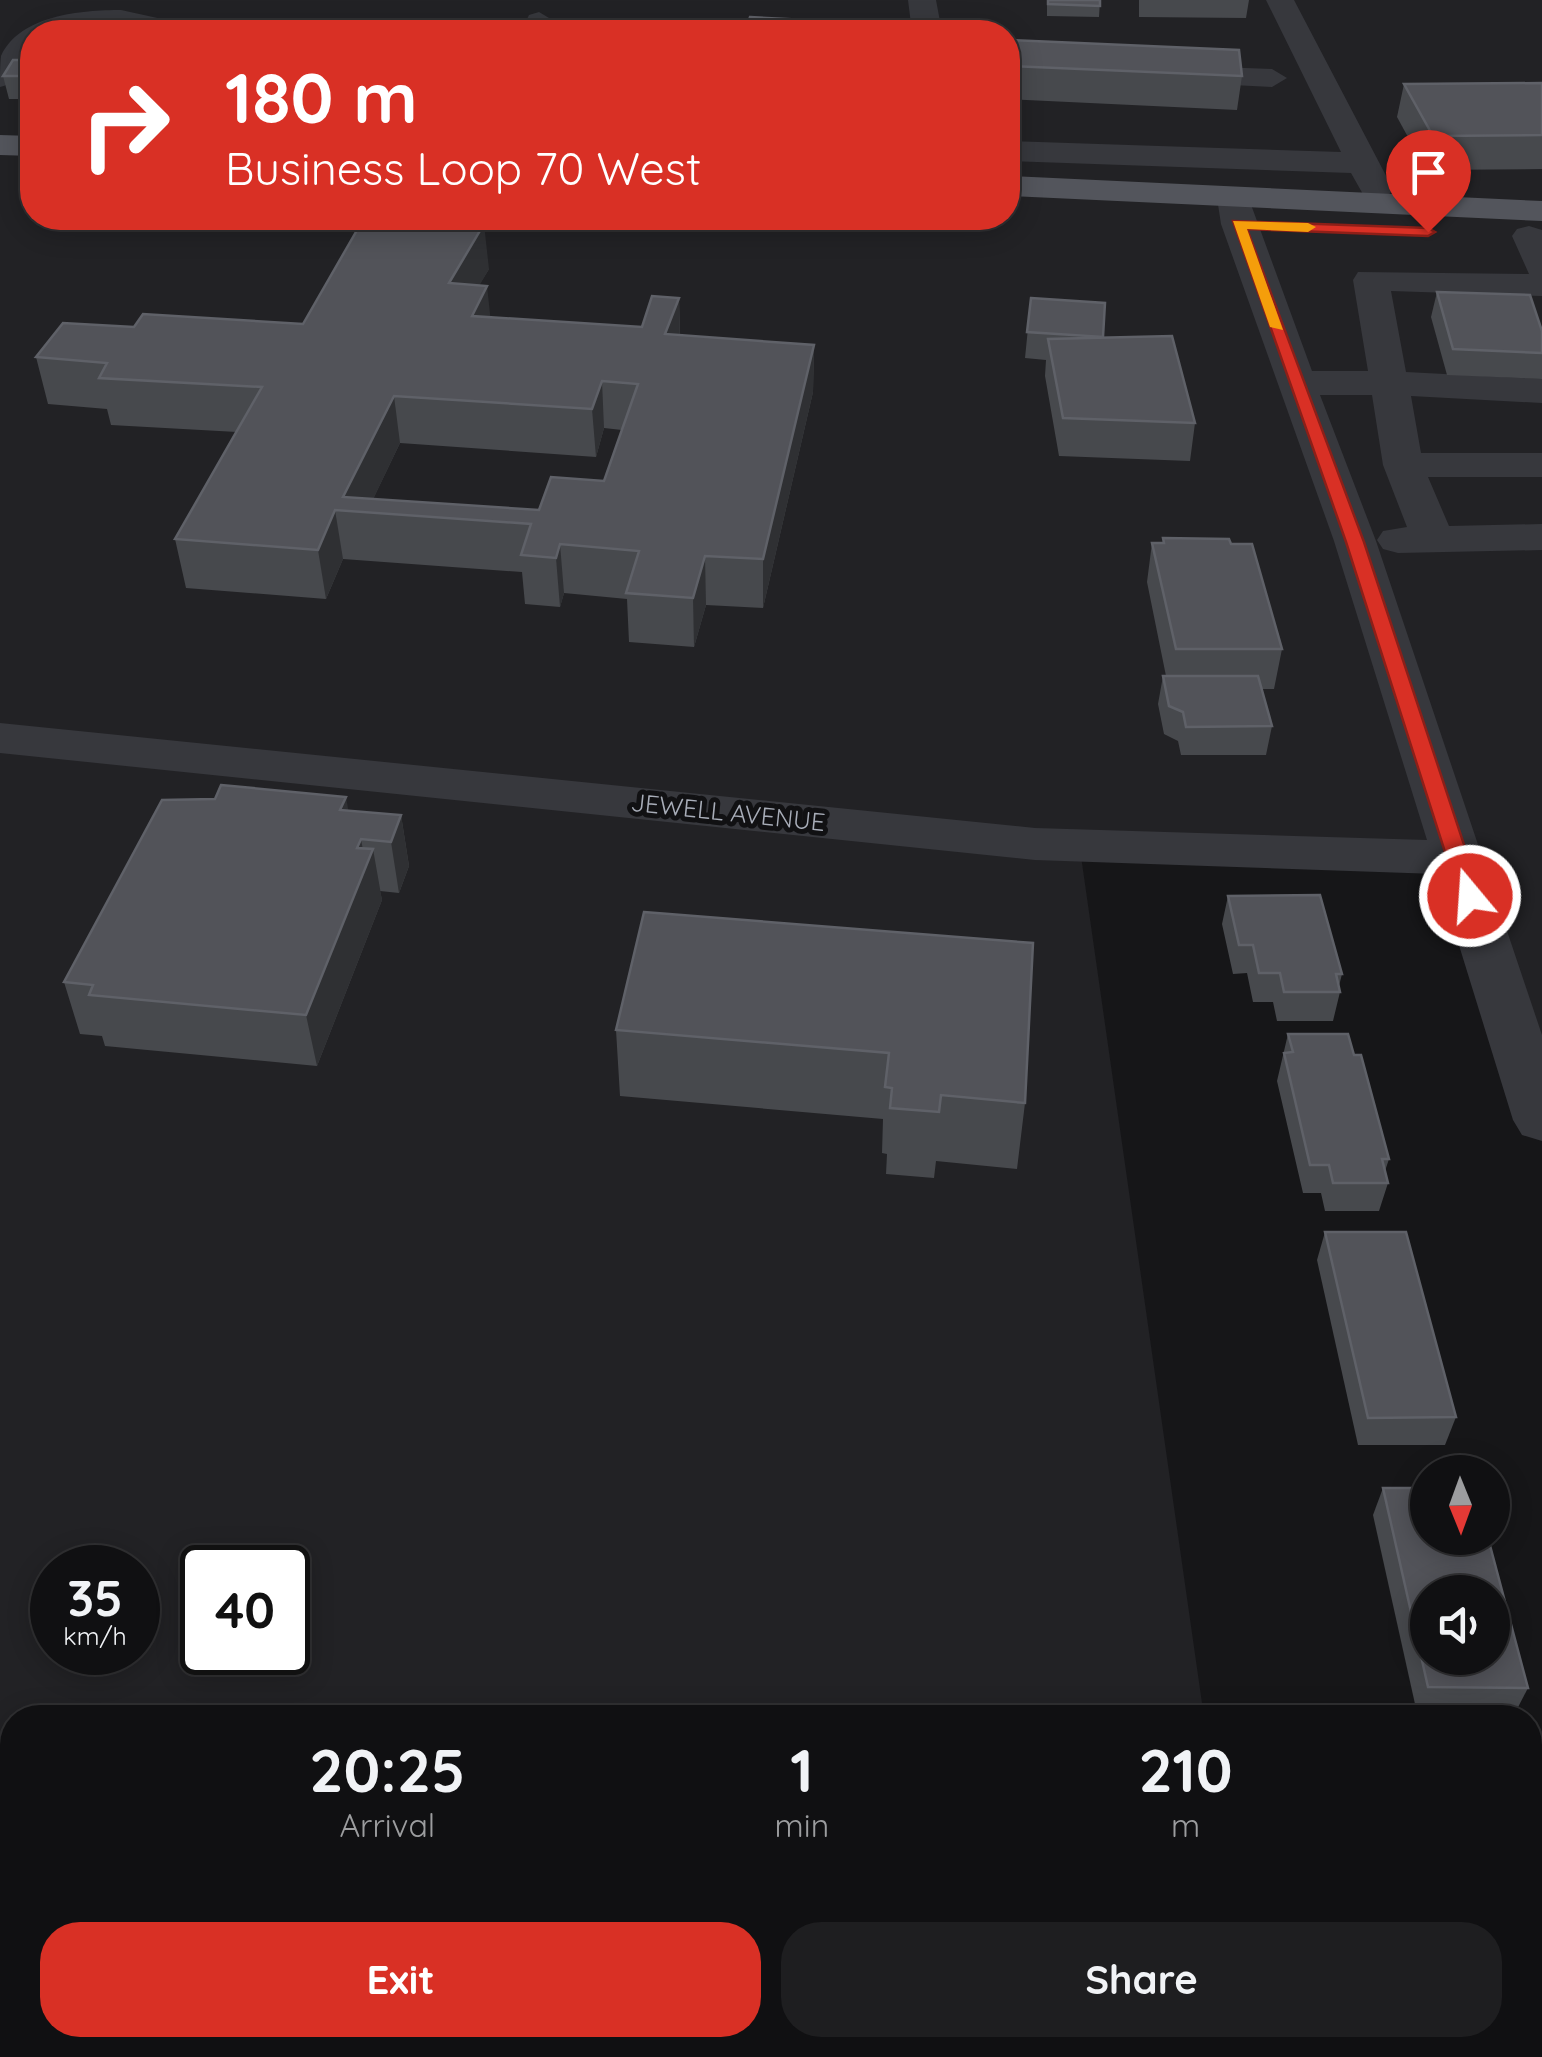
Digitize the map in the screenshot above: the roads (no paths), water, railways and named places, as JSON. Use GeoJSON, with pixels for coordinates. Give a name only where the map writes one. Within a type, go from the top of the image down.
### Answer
{"type":"FeatureCollection","features":[{"type":"Feature","properties":{"kind":"main road"},"geometry":{"type":"LineString","coordinates":[[1020,197],[1539,237]]}},
{"type":"Feature","properties":{"kind":"main road"},"geometry":{"type":"LineString","coordinates":[[1236,212],[1384,206],[1539,237]]}},
{"type":"Feature","properties":{"kind":"street"},"geometry":{"type":"LineString","coordinates":[[1280,0],[1384,206]]}},
{"type":"Feature","properties":{"kind":"street"},"geometry":{"type":"LineString","coordinates":[[0,78],[20,52]]}},
{"type":"Feature","properties":{"kind":"street"},"geometry":{"type":"LineString","coordinates":[[1140,73],[1320,80]]}},
{"type":"Feature","properties":{"kind":"street"},"geometry":{"type":"LineString","coordinates":[[1272,78],[1288,114]]}},
{"type":"Feature","properties":{"kind":"street"},"geometry":{"type":"LineString","coordinates":[[1020,141],[1363,162]]}},
{"type":"Feature","properties":{"kind":"street"},"geometry":{"type":"LineString","coordinates":[[1236,212],[1355,542],[1542,1120]]}},
{"type":"Feature","properties":{"kind":"street"},"geometry":{"type":"LineString","coordinates":[[1434,540],[1403,466],[1371,280],[1542,284]]}},
{"type":"Feature","properties":{"kind":"street"},"geometry":{"type":"LineString","coordinates":[[1298,383],[1389,383],[1542,392]]}},
{"type":"Feature","properties":{"kind":"street"},"geometry":{"type":"LineString","coordinates":[[1403,466],[1542,465]]}},
{"type":"Feature","properties":{"kind":"street"},"geometry":{"type":"LineString","coordinates":[[1355,542],[1542,537]]}},
{"type":"Feature","properties":{"kind":"street","name":"JEWELL AVENUE"},"geometry":{"type":"LineString","coordinates":[[0,738],[1035,844],[1458,858]]}}]}
